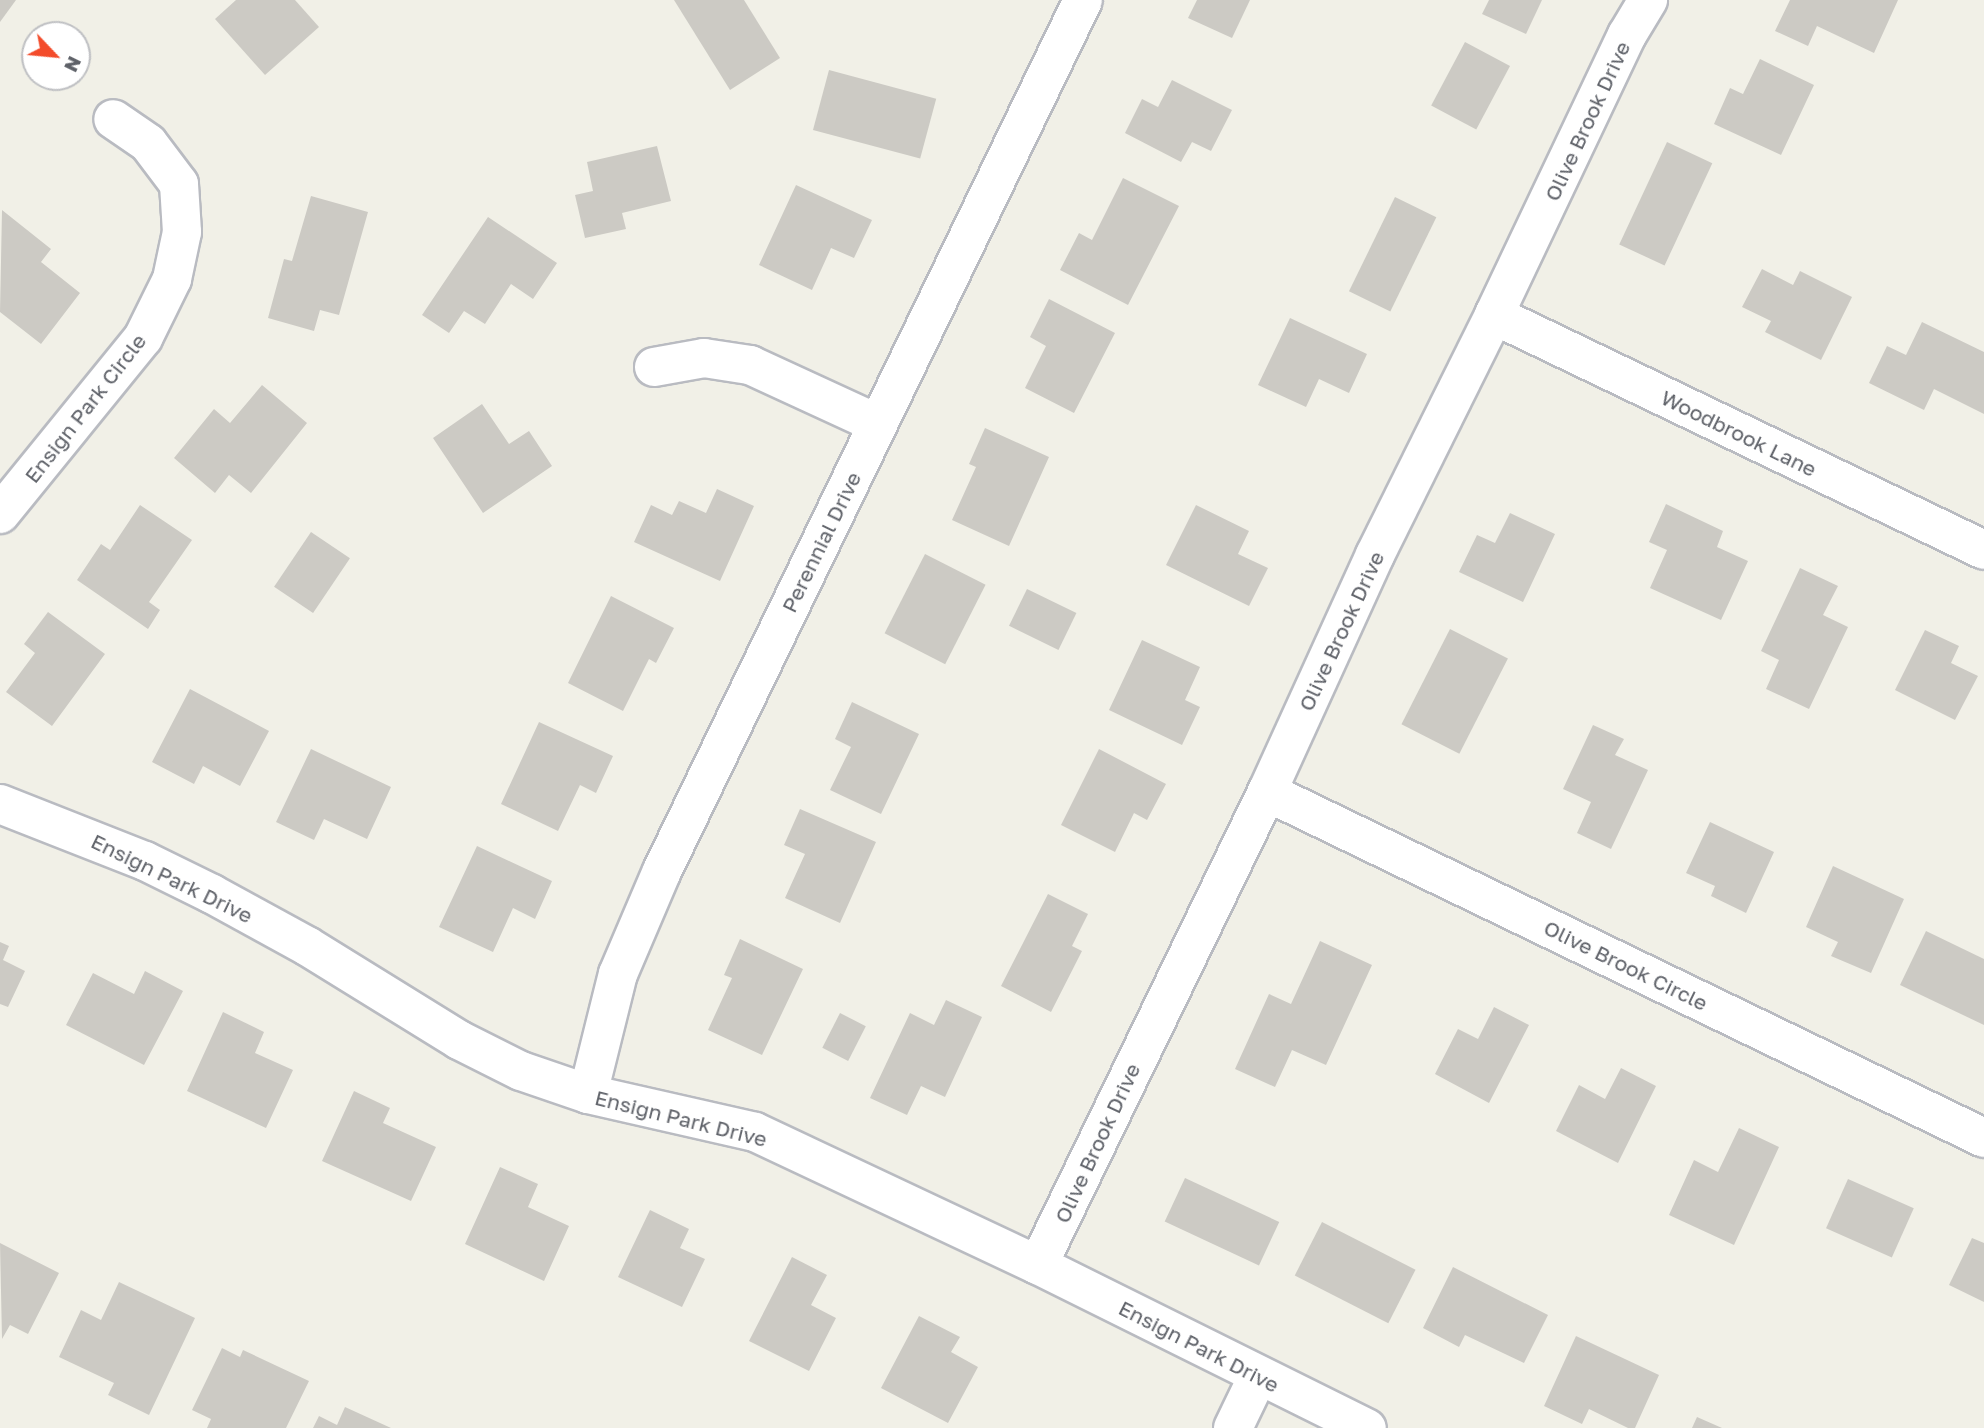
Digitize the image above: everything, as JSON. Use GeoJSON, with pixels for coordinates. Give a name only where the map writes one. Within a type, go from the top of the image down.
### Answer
{"type":"FeatureCollection","features":[{"type":"Feature","properties":{"kind":"street","name":"Perennial Drive"},"geometry":{"type":"LineString","coordinates":[[588,1094],[618,974],[662,871],[1083,0]]}},
{"type":"Feature","properties":{"kind":"street","name":"Olive Brook Drive"},"geometry":{"type":"LineString","coordinates":[[1038,1265],[1267,792],[1376,555],[1627,36],[1648,0]]}},
{"type":"Feature","properties":{"kind":"street","name":"Ensign Park Circle"},"geometry":{"type":"LineString","coordinates":[[0,514],[143,338],[172,279],[182,232],[179,184],[148,143],[113,119]]}},
{"type":"Feature","properties":{"kind":"street","name":"Woodbrook Lane"},"geometry":{"type":"LineString","coordinates":[[1494,315],[1984,550]]}},
{"type":"Feature","properties":{"kind":"street"},"geometry":{"type":"LineString","coordinates":[[654,367],[704,358],[750,365],[878,424]]}},
{"type":"Feature","properties":{"kind":"street","name":"Olive Brook Circle"},"geometry":{"type":"LineString","coordinates":[[1267,792],[1984,1138]]}},
{"type":"Feature","properties":{"kind":"street","name":"Ensign Park Drive"},"geometry":{"type":"LineString","coordinates":[[0,804],[157,867],[307,946],[459,1040],[521,1071],[588,1094],[755,1132],[1038,1265],[1367,1428]]}},
{"type":"Feature","properties":{"kind":"street"},"geometry":{"type":"LineString","coordinates":[[1233,1428],[1258,1376]]}},
{"type":"Feature","properties":{"kind":"building"},"geometry":{"type":"Polygon","coordinates":[[[0,0],[16,0],[0,22],[0,0]]]}},
{"type":"Feature","properties":{"kind":"building"},"geometry":{"type":"Polygon","coordinates":[[[236,0],[295,0],[319,27],[265,75],[215,19],[236,0]]]}},
{"type":"Feature","properties":{"kind":"building"},"geometry":{"type":"Polygon","coordinates":[[[674,0],[744,0],[780,58],[730,90],[674,0]]]}},
{"type":"Feature","properties":{"kind":"building"},"geometry":{"type":"Polygon","coordinates":[[[1197,0],[1250,0],[1232,38],[1188,18],[1197,0]]]}},
{"type":"Feature","properties":{"kind":"building"},"geometry":{"type":"Polygon","coordinates":[[[1489,0],[1542,0],[1526,34],[1482,14],[1489,0]]]}},
{"type":"Feature","properties":{"kind":"building"},"geometry":{"type":"Polygon","coordinates":[[[1790,0],[1898,0],[1874,53],[1817,26],[1808,46],[1775,31],[1790,0]]]}},
{"type":"Feature","properties":{"kind":"building"},"geometry":{"type":"Polygon","coordinates":[[[1465,42],[1510,66],[1476,130],[1431,106],[1465,42]]]}},
{"type":"Feature","properties":{"kind":"building"},"geometry":{"type":"Polygon","coordinates":[[[1760,59],[1814,85],[1781,155],[1714,124],[1730,88],[1743,94],[1760,59]]]}},
{"type":"Feature","properties":{"kind":"building"},"geometry":{"type":"Polygon","coordinates":[[[829,70],[936,99],[920,159],[813,130],[829,70]]]}},
{"type":"Feature","properties":{"kind":"building"},"geometry":{"type":"Polygon","coordinates":[[[1172,80],[1232,110],[1211,151],[1192,142],[1181,162],[1125,133],[1142,99],[1158,107],[1172,80]]]}},
{"type":"Feature","properties":{"kind":"building"},"geometry":{"type":"Polygon","coordinates":[[[1667,142],[1712,163],[1665,266],[1619,244],[1667,142]]]}},
{"type":"Feature","properties":{"kind":"building"},"geometry":{"type":"Polygon","coordinates":[[[657,146],[671,201],[622,213],[626,229],[585,238],[575,195],[593,191],[587,162],[657,146]]]}},
{"type":"Feature","properties":{"kind":"building"},"geometry":{"type":"Polygon","coordinates":[[[1123,178],[1179,206],[1128,305],[1060,270],[1079,233],[1092,240],[1123,178]]]}},
{"type":"Feature","properties":{"kind":"building"},"geometry":{"type":"Polygon","coordinates":[[[796,185],[872,220],[854,258],[831,248],[812,290],[759,265],[796,185]]]}},
{"type":"Feature","properties":{"kind":"building"},"geometry":{"type":"Polygon","coordinates":[[[311,196],[368,212],[339,315],[320,310],[314,331],[268,318],[284,259],[292,261],[311,196]]]}},
{"type":"Feature","properties":{"kind":"building"},"geometry":{"type":"Polygon","coordinates":[[[1395,197],[1436,217],[1390,312],[1349,291],[1395,197]]]}},
{"type":"Feature","properties":{"kind":"building"},"geometry":{"type":"Polygon","coordinates":[[[2,210],[51,249],[41,262],[80,293],[41,344],[0,312],[2,210]]]}},
{"type":"Feature","properties":{"kind":"building"},"geometry":{"type":"Polygon","coordinates":[[[488,217],[557,263],[533,299],[511,284],[485,324],[464,311],[449,333],[422,315],[488,217]]]}},
{"type":"Feature","properties":{"kind":"building"},"geometry":{"type":"Polygon","coordinates":[[[1762,269],[1793,285],[1800,271],[1852,297],[1821,360],[1765,332],[1771,321],[1742,307],[1762,269]]]}},
{"type":"Feature","properties":{"kind":"building"},"geometry":{"type":"Polygon","coordinates":[[[1049,299],[1115,333],[1074,413],[1025,388],[1046,346],[1030,337],[1049,299]]]}},
{"type":"Feature","properties":{"kind":"building"},"geometry":{"type":"Polygon","coordinates":[[[1290,318],[1367,354],[1349,393],[1319,379],[1306,407],[1258,385],[1290,318]]]}},
{"type":"Feature","properties":{"kind":"building"},"geometry":{"type":"Polygon","coordinates":[[[1922,322],[1984,352],[1984,414],[1934,389],[1924,410],[1869,383],[1887,346],[1906,355],[1922,322]]]}},
{"type":"Feature","properties":{"kind":"building"},"geometry":{"type":"Polygon","coordinates":[[[262,385],[307,423],[251,493],[229,475],[215,493],[174,458],[214,409],[230,423],[262,385]]]}},
{"type":"Feature","properties":{"kind":"building"},"geometry":{"type":"Polygon","coordinates":[[[482,404],[509,444],[529,431],[552,466],[483,513],[433,438],[482,404]]]}},
{"type":"Feature","properties":{"kind":"building"},"geometry":{"type":"Polygon","coordinates":[[[985,428],[1049,457],[1009,546],[952,520],[976,467],[969,464],[985,428]]]}},
{"type":"Feature","properties":{"kind":"building"},"geometry":{"type":"Polygon","coordinates":[[[717,489],[754,506],[720,581],[634,542],[651,505],[672,515],[679,501],[706,513],[717,489]]]}},
{"type":"Feature","properties":{"kind":"building"},"geometry":{"type":"Polygon","coordinates":[[[1666,504],[1723,531],[1717,547],[1748,561],[1721,620],[1650,588],[1667,550],[1649,542],[1666,504]]]}},
{"type":"Feature","properties":{"kind":"building"},"geometry":{"type":"Polygon","coordinates":[[[140,505],[192,540],[149,602],[160,610],[148,629],[77,580],[101,544],[110,550],[140,505]]]}},
{"type":"Feature","properties":{"kind":"building"},"geometry":{"type":"Polygon","coordinates":[[[1196,505],[1249,531],[1238,554],[1268,568],[1249,606],[1166,565],[1196,505]]]}},
{"type":"Feature","properties":{"kind":"building"},"geometry":{"type":"Polygon","coordinates":[[[1510,513],[1555,534],[1523,602],[1459,572],[1477,535],[1495,543],[1510,513]]]}},
{"type":"Feature","properties":{"kind":"building"},"geometry":{"type":"Polygon","coordinates":[[[311,532],[350,558],[313,613],[274,587],[311,532]]]}},
{"type":"Feature","properties":{"kind":"building"},"geometry":{"type":"Polygon","coordinates":[[[925,554],[986,585],[945,664],[885,633],[925,554]]]}},
{"type":"Feature","properties":{"kind":"building"},"geometry":{"type":"Polygon","coordinates":[[[1800,568],[1838,586],[1823,615],[1848,627],[1809,709],[1766,689],[1779,660],[1761,651],[1800,568]]]}},
{"type":"Feature","properties":{"kind":"building"},"geometry":{"type":"Polygon","coordinates":[[[1027,589],[1076,613],[1058,650],[1009,626],[1027,589]]]}},
{"type":"Feature","properties":{"kind":"building"},"geometry":{"type":"Polygon","coordinates":[[[611,596],[674,628],[656,663],[649,659],[623,711],[568,683],[611,596]]]}},
{"type":"Feature","properties":{"kind":"building"},"geometry":{"type":"Polygon","coordinates":[[[48,612],[105,654],[52,726],[6,692],[35,653],[24,644],[48,612]]]}},
{"type":"Feature","properties":{"kind":"building"},"geometry":{"type":"Polygon","coordinates":[[[1450,629],[1508,659],[1459,754],[1401,724],[1450,629]]]}},
{"type":"Feature","properties":{"kind":"building"},"geometry":{"type":"Polygon","coordinates":[[[1925,630],[1959,646],[1951,663],[1978,676],[1955,720],[1895,690],[1925,630]]]}},
{"type":"Feature","properties":{"kind":"building"},"geometry":{"type":"Polygon","coordinates":[[[1142,640],[1200,667],[1185,700],[1200,707],[1182,745],[1109,710],[1142,640]]]}},
{"type":"Feature","properties":{"kind":"building"},"geometry":{"type":"Polygon","coordinates":[[[190,689],[269,731],[240,786],[203,766],[194,784],[152,762],[190,689]]]}},
{"type":"Feature","properties":{"kind":"building"},"geometry":{"type":"Polygon","coordinates":[[[852,702],[919,734],[881,814],[830,790],[851,747],[835,739],[852,702]]]}},
{"type":"Feature","properties":{"kind":"building"},"geometry":{"type":"Polygon","coordinates":[[[539,722],[613,756],[596,793],[580,785],[558,831],[501,804],[539,722]]]}},
{"type":"Feature","properties":{"kind":"building"},"geometry":{"type":"Polygon","coordinates":[[[1593,725],[1624,739],[1615,755],[1648,770],[1611,849],[1577,833],[1591,802],[1563,789],[1593,725]]]}},
{"type":"Feature","properties":{"kind":"building"},"geometry":{"type":"Polygon","coordinates":[[[311,749],[391,787],[367,839],[324,819],[314,840],[276,822],[311,749]]]}},
{"type":"Feature","properties":{"kind":"building"},"geometry":{"type":"Polygon","coordinates":[[[1099,749],[1166,784],[1147,820],[1134,813],[1115,852],[1061,825],[1099,749]]]}},
{"type":"Feature","properties":{"kind":"building"},"geometry":{"type":"Polygon","coordinates":[[[800,809],[876,842],[840,923],[785,898],[805,854],[784,845],[800,809]]]}},
{"type":"Feature","properties":{"kind":"building"},"geometry":{"type":"Polygon","coordinates":[[[1710,822],[1774,852],[1746,913],[1711,896],[1715,886],[1686,873],[1710,822]]]}},
{"type":"Feature","properties":{"kind":"building"},"geometry":{"type":"Polygon","coordinates":[[[477,846],[552,881],[535,919],[513,908],[493,952],[439,927],[477,846]]]}},
{"type":"Feature","properties":{"kind":"building"},"geometry":{"type":"Polygon","coordinates":[[[1833,866],[1904,899],[1871,973],[1831,956],[1838,942],[1806,927],[1833,866]]]}},
{"type":"Feature","properties":{"kind":"building"},"geometry":{"type":"Polygon","coordinates":[[[1048,894],[1088,914],[1072,946],[1082,951],[1051,1012],[1001,986],[1048,894]]]}},
{"type":"Feature","properties":{"kind":"building"},"geometry":{"type":"Polygon","coordinates":[[[1926,931],[1984,959],[1984,1025],[1900,985],[1926,931]]]}},
{"type":"Feature","properties":{"kind":"building"},"geometry":{"type":"Polygon","coordinates":[[[740,939],[803,969],[762,1055],[708,1030],[732,978],[724,975],[740,939]]]}},
{"type":"Feature","properties":{"kind":"building"},"geometry":{"type":"Polygon","coordinates":[[[1320,941],[1372,965],[1326,1065],[1292,1050],[1275,1087],[1235,1069],[1269,994],[1291,1004],[1320,941]]]}},
{"type":"Feature","properties":{"kind":"building"},"geometry":{"type":"Polygon","coordinates":[[[0,942],[9,946],[3,960],[25,971],[8,1007],[0,1004],[0,942]]]}},
{"type":"Feature","properties":{"kind":"building"},"geometry":{"type":"Polygon","coordinates":[[[145,971],[183,991],[144,1065],[66,1025],[93,973],[134,994],[145,971]]]}},
{"type":"Feature","properties":{"kind":"building"},"geometry":{"type":"Polygon","coordinates":[[[946,1000],[982,1017],[945,1097],[921,1086],[907,1115],[870,1098],[910,1013],[934,1025],[946,1000]]]}},
{"type":"Feature","properties":{"kind":"building"},"geometry":{"type":"Polygon","coordinates":[[[1494,1007],[1529,1025],[1489,1103],[1435,1074],[1458,1029],[1478,1039],[1494,1007]]]}},
{"type":"Feature","properties":{"kind":"building"},"geometry":{"type":"Polygon","coordinates":[[[223,1012],[264,1032],[255,1053],[293,1070],[266,1128],[187,1091],[223,1012]]]}},
{"type":"Feature","properties":{"kind":"building"},"geometry":{"type":"Polygon","coordinates":[[[840,1013],[866,1026],[848,1061],[822,1048],[840,1013]]]}},
{"type":"Feature","properties":{"kind":"building"},"geometry":{"type":"Polygon","coordinates":[[[1621,1068],[1656,1086],[1618,1163],[1556,1131],[1579,1085],[1605,1099],[1621,1068]]]}},
{"type":"Feature","properties":{"kind":"building"},"geometry":{"type":"Polygon","coordinates":[[[354,1091],[390,1108],[383,1123],[436,1147],[411,1201],[322,1161],[354,1091]]]}},
{"type":"Feature","properties":{"kind":"building"},"geometry":{"type":"Polygon","coordinates":[[[1739,1128],[1779,1147],[1734,1245],[1669,1215],[1694,1160],[1718,1172],[1739,1128]]]}},
{"type":"Feature","properties":{"kind":"building"},"geometry":{"type":"Polygon","coordinates":[[[500,1167],[538,1184],[528,1207],[569,1226],[544,1281],[465,1244],[500,1167]]]}},
{"type":"Feature","properties":{"kind":"building"},"geometry":{"type":"Polygon","coordinates":[[[1185,1178],[1279,1222],[1259,1265],[1165,1222],[1185,1178]]]}},
{"type":"Feature","properties":{"kind":"building"},"geometry":{"type":"Polygon","coordinates":[[[1848,1179],[1914,1208],[1892,1258],[1826,1228],[1848,1179]]]}},
{"type":"Feature","properties":{"kind":"building"},"geometry":{"type":"Polygon","coordinates":[[[650,1210],[689,1229],[680,1248],[705,1259],[682,1307],[618,1277],[650,1210]]]}},
{"type":"Feature","properties":{"kind":"building"},"geometry":{"type":"Polygon","coordinates":[[[1322,1222],[1416,1270],[1388,1323],[1295,1275],[1322,1222]]]}},
{"type":"Feature","properties":{"kind":"building"},"geometry":{"type":"Polygon","coordinates":[[[1972,1238],[1984,1243],[1984,1302],[1949,1285],[1972,1238]]]}},
{"type":"Feature","properties":{"kind":"building"},"geometry":{"type":"Polygon","coordinates":[[[0,1243],[59,1273],[28,1334],[10,1325],[2,1339],[0,1243]]]}},
{"type":"Feature","properties":{"kind":"building"},"geometry":{"type":"Polygon","coordinates":[[[792,1257],[827,1275],[811,1305],[836,1318],[809,1371],[749,1341],[792,1257]]]}},
{"type":"Feature","properties":{"kind":"building"},"geometry":{"type":"Polygon","coordinates":[[[1453,1267],[1548,1315],[1524,1363],[1465,1335],[1459,1347],[1423,1328],[1453,1267]]]}},
{"type":"Feature","properties":{"kind":"building"},"geometry":{"type":"Polygon","coordinates":[[[119,1282],[195,1318],[149,1415],[108,1395],[114,1383],[59,1357],[81,1310],[101,1320],[119,1282]]]}},
{"type":"Feature","properties":{"kind":"building"},"geometry":{"type":"Polygon","coordinates":[[[919,1316],[960,1337],[951,1352],[978,1367],[948,1423],[881,1388],[919,1316]]]}},
{"type":"Feature","properties":{"kind":"building"},"geometry":{"type":"Polygon","coordinates":[[[1576,1336],[1659,1375],[1635,1428],[1628,1428],[1589,1409],[1582,1424],[1544,1406],[1576,1336]]]}},
{"type":"Feature","properties":{"kind":"building"},"geometry":{"type":"Polygon","coordinates":[[[222,1348],[240,1357],[243,1350],[309,1381],[286,1428],[207,1428],[211,1419],[192,1410],[222,1348]]]}},
{"type":"Feature","properties":{"kind":"building"},"geometry":{"type":"Polygon","coordinates":[[[345,1407],[391,1428],[313,1428],[319,1416],[337,1425],[345,1407]]]}},
{"type":"Feature","properties":{"kind":"building"},"geometry":{"type":"Polygon","coordinates":[[[1697,1417],[1722,1428],[1692,1428],[1697,1417]]]}}]}
